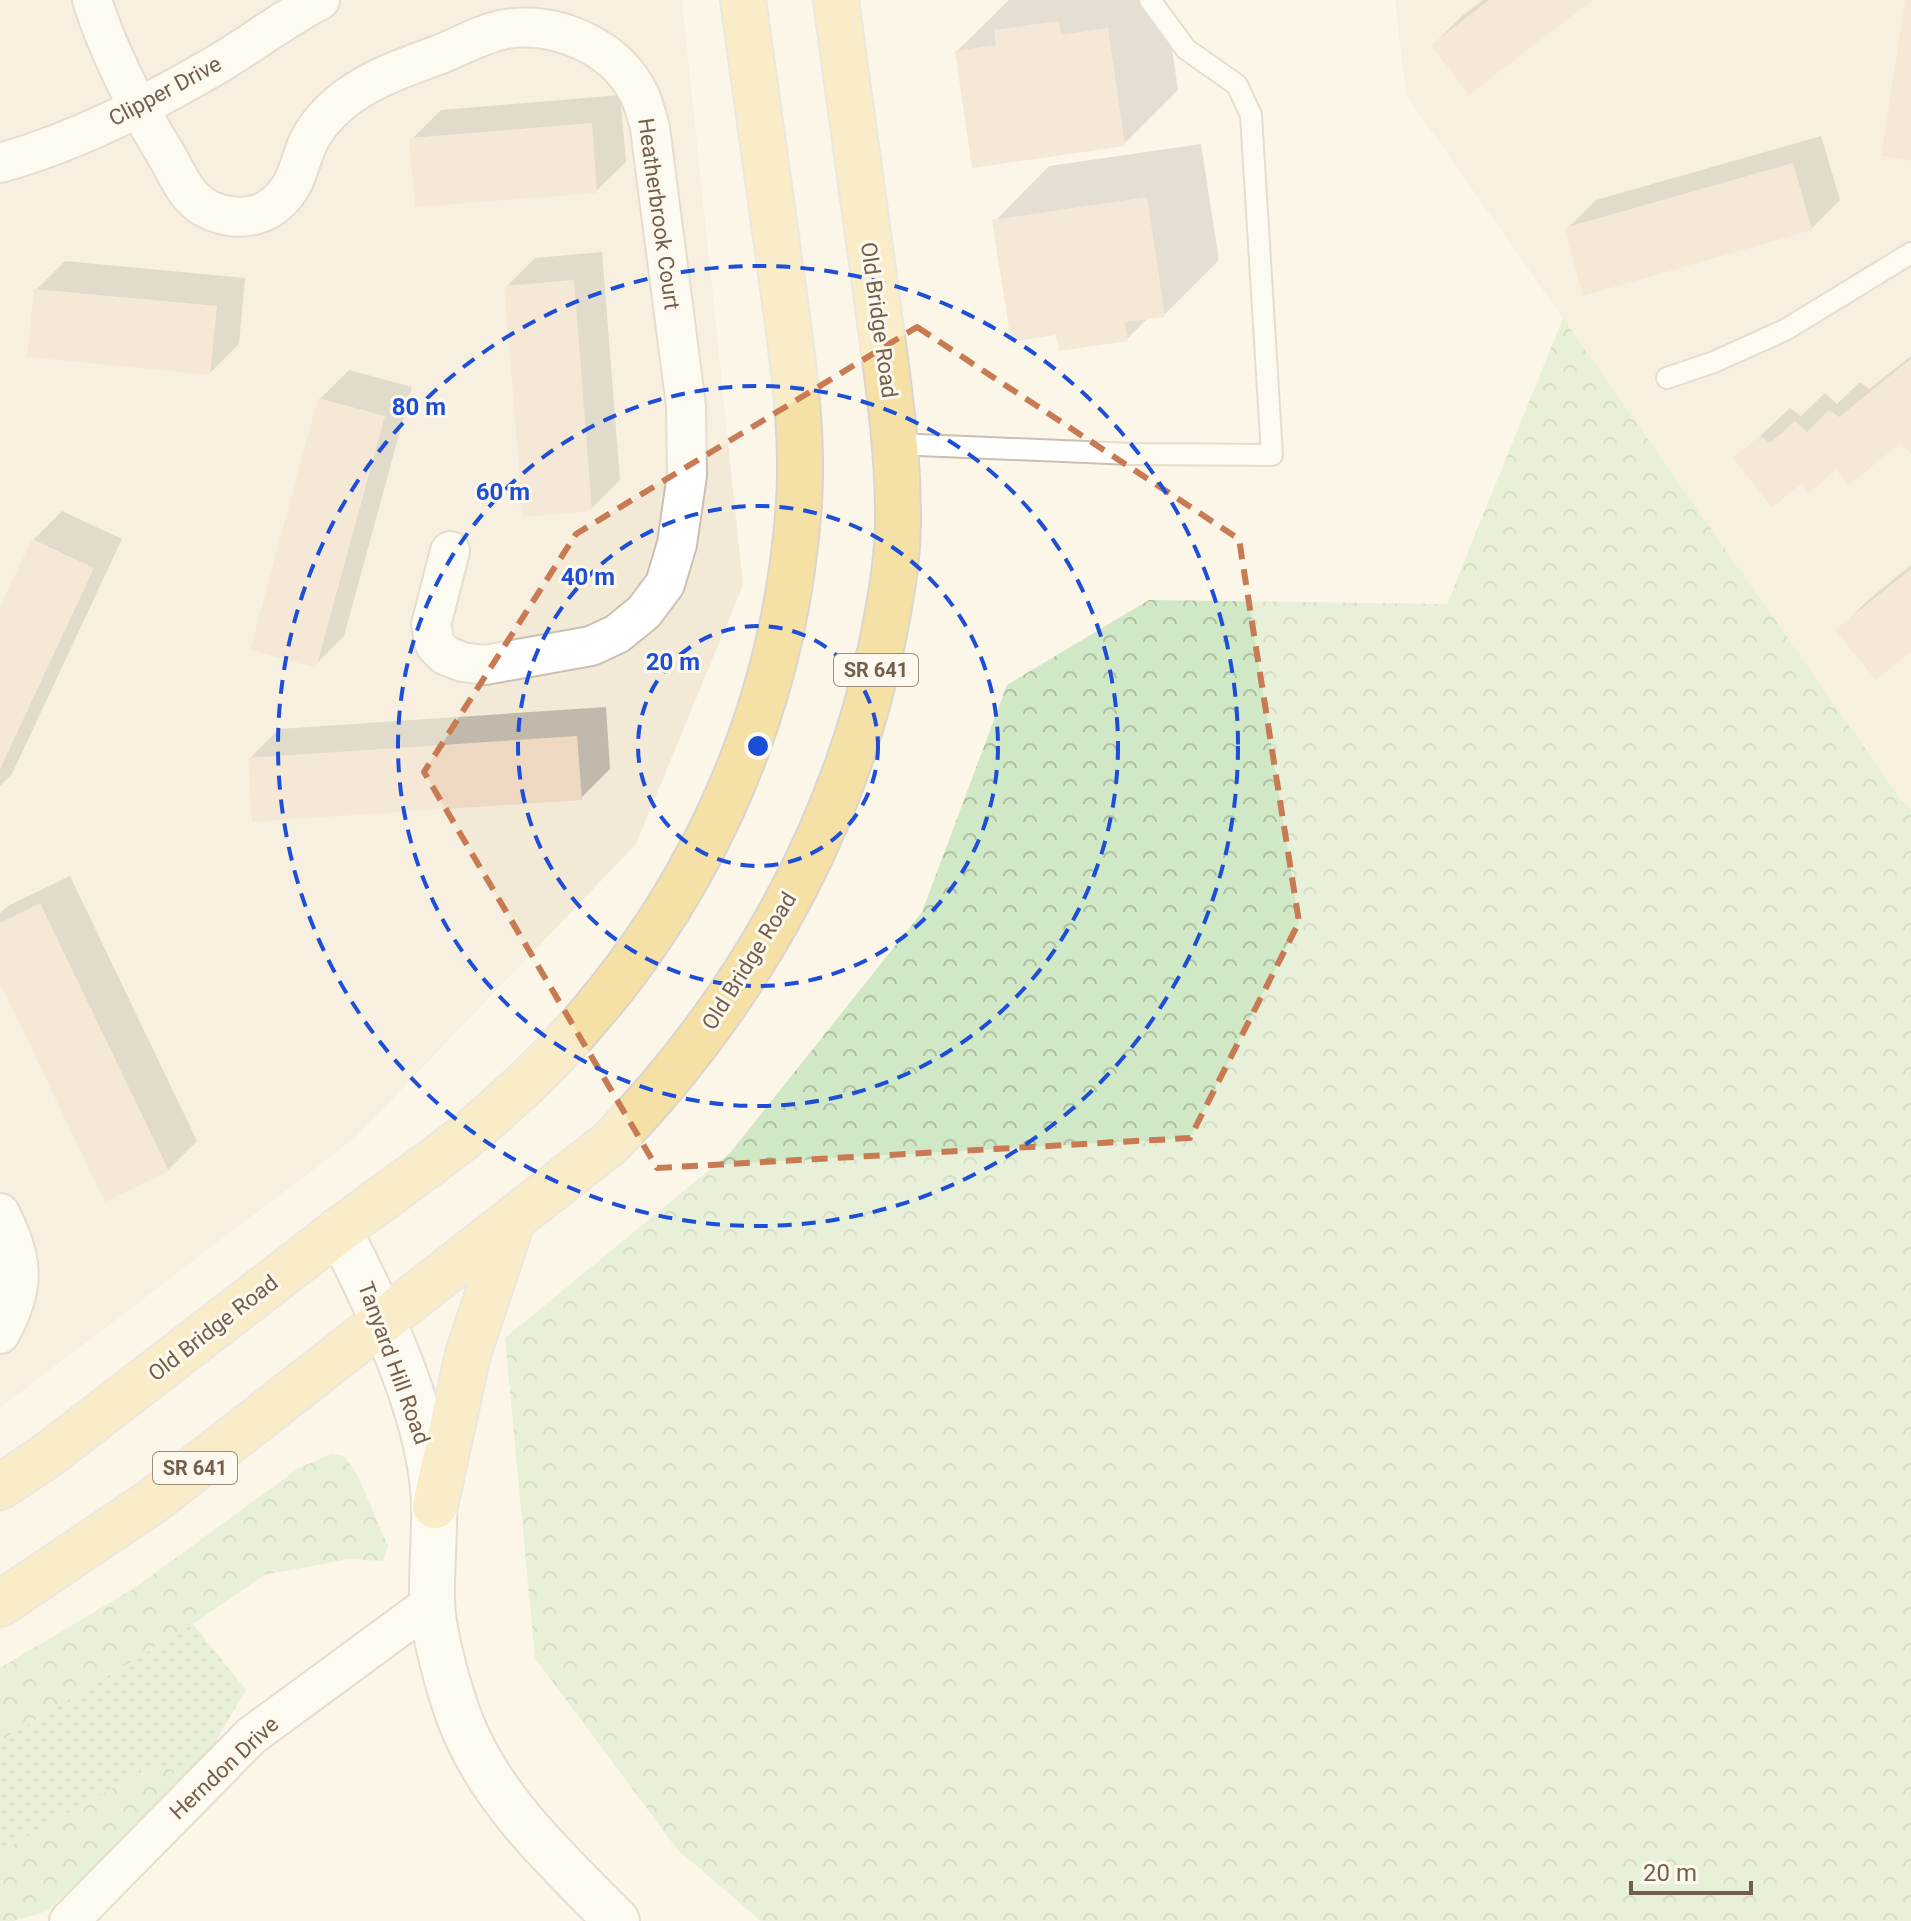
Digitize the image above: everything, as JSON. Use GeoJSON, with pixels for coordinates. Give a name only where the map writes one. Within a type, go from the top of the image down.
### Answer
{"type":"FeatureCollection","features":[{"type":"Feature","properties":{"kind":"main road","name":"Old Bridge Road"},"geometry":{"type":"LineString","coordinates":[[0,1487],[48,1455],[473,1130],[547,1061],[620,981],[662,920],[708,843],[744,761],[772,676],[787,603],[799,499],[797,392],[743,0]]}},
{"type":"Feature","properties":{"kind":"main road","name":"Old Bridge Road"},"geometry":{"type":"LineString","coordinates":[[0,1604],[153,1501],[609,1144],[637,1116],[701,1039],[747,973],[796,886],[844,776],[872,688],[889,609],[898,528],[896,444],[836,0]]}},
{"type":"Feature","properties":{"kind":"main road"},"geometry":{"type":"LineString","coordinates":[[435,1506],[468,1354],[512,1222]]}},
{"type":"Feature","properties":{"kind":"street","name":"Heatherbrook Court"},"geometry":{"type":"LineString","coordinates":[[92,0],[102,32],[138,108],[190,195],[209,210],[233,217],[252,216],[274,206],[292,189],[308,143],[329,113],[357,89],[383,75],[505,29],[541,29],[576,37],[618,64],[639,94],[650,128],[686,406],[687,475],[677,544],[665,584],[644,612],[617,634],[591,646],[485,665],[462,662],[445,655],[435,645],[431,625],[450,551]]}},
{"type":"Feature","properties":{"kind":"street","name":"Clipper Drive"},"geometry":{"type":"LineString","coordinates":[[0,163],[100,126],[138,108],[219,63],[282,20],[320,0]]}},
{"type":"Feature","properties":{"kind":"street"},"geometry":{"type":"LineString","coordinates":[[0,1213],[15,1244],[20,1273],[14,1309],[0,1334]]}},
{"type":"Feature","properties":{"kind":"street","name":"Tanyard Hill Road"},"geometry":{"type":"LineString","coordinates":[[339,1230],[383,1323],[425,1436],[435,1506],[432,1603],[445,1669],[465,1733],[489,1778],[527,1829],[617,1921]]}},
{"type":"Feature","properties":{"kind":"street","name":"Herndon Drive"},"geometry":{"type":"LineString","coordinates":[[69,1921],[251,1736],[432,1603]]}},
{"type":"Feature","properties":{"kind":"lane"},"geometry":{"type":"LineString","coordinates":[[896,444],[1132,454],[1272,455],[1251,115],[1237,85],[1186,49],[1150,0]]}},
{"type":"Feature","properties":{"kind":"lane"},"geometry":{"type":"LineString","coordinates":[[1667,378],[1714,362],[1785,330],[1911,253]]}},
{"type":"Feature","properties":{"kind":"highlighted area"},"geometry":{"type":"Polygon","coordinates":[[[917,327],[1239,539],[1299,922],[1190,1138],[657,1168],[424,772],[576,534],[917,327]]]}},
{"type":"Feature","properties":{"kind":"shaded area"},"geometry":{"type":"Polygon","coordinates":[[[0,0],[682,0],[743,585],[636,844],[356,1137],[0,1408],[0,0]]]}},
{"type":"Feature","properties":{"kind":"shaded area"},"geometry":{"type":"Polygon","coordinates":[[[1395,0],[1911,0],[1911,810],[1406,95],[1395,0]]]}},
{"type":"Feature","properties":{"kind":"green space"},"geometry":{"type":"Polygon","coordinates":[[[1563,318],[1911,810],[1911,1921],[761,1921],[677,1849],[535,1658],[505,1338],[730,1153],[922,912],[1007,685],[1149,600],[1447,604],[1563,318]]]}},
{"type":"Feature","properties":{"kind":"green space"},"geometry":{"type":"Polygon","coordinates":[[[331,1454],[344,1456],[357,1474],[388,1546],[383,1561],[349,1559],[264,1575],[193,1624],[0,1741],[0,1668],[133,1589],[299,1468],[331,1454]]]}},
{"type":"Feature","properties":{"kind":"green space"},"geometry":{"type":"Polygon","coordinates":[[[193,1624],[246,1690],[204,1761],[174,1794],[153,1767],[0,1852],[0,1741],[193,1624]]]}},
{"type":"Feature","properties":{"kind":"green space"},"geometry":{"type":"Polygon","coordinates":[[[153,1767],[172,1768],[174,1794],[47,1911],[14,1921],[0,1921],[0,1852],[153,1767]]]}},
{"type":"Feature","properties":{"kind":"building"},"geometry":{"type":"Polygon","coordinates":[[[1489,0],[1593,0],[1469,95],[1431,45],[1489,0]]]}},
{"type":"Feature","properties":{"kind":"building"},"geometry":{"type":"Polygon","coordinates":[[[1905,0],[1911,0],[1911,161],[1881,156],[1905,0]]]}},
{"type":"Feature","properties":{"kind":"building"},"geometry":{"type":"Polygon","coordinates":[[[1059,21],[1061,35],[1108,28],[1125,146],[972,168],[955,51],[996,45],[994,30],[1059,21]]]}},
{"type":"Feature","properties":{"kind":"building"},"geometry":{"type":"Polygon","coordinates":[[[592,123],[597,193],[415,207],[409,138],[592,123]]]}},
{"type":"Feature","properties":{"kind":"building"},"geometry":{"type":"Polygon","coordinates":[[[1793,163],[1812,230],[1583,296],[1564,228],[1793,163]]]}},
{"type":"Feature","properties":{"kind":"building"},"geometry":{"type":"Polygon","coordinates":[[[1147,197],[1165,317],[1125,322],[1128,341],[1059,351],[1056,335],[1011,342],[992,220],[1147,197]]]}},
{"type":"Feature","properties":{"kind":"building"},"geometry":{"type":"Polygon","coordinates":[[[574,280],[592,511],[523,517],[504,286],[574,280]]]}},
{"type":"Feature","properties":{"kind":"building"},"geometry":{"type":"Polygon","coordinates":[[[34,289],[217,306],[210,375],[27,357],[34,289]]]}},
{"type":"Feature","properties":{"kind":"building"},"geometry":{"type":"Polygon","coordinates":[[[1911,359],[1911,454],[1901,443],[1849,485],[1836,470],[1809,493],[1801,484],[1772,508],[1733,458],[1760,436],[1770,443],[1795,421],[1807,432],[1829,410],[1839,417],[1911,359]]]}},
{"type":"Feature","properties":{"kind":"building"},"geometry":{"type":"Polygon","coordinates":[[[318,398],[385,416],[316,668],[250,650],[318,398]]]}},
{"type":"Feature","properties":{"kind":"building"},"geometry":{"type":"Polygon","coordinates":[[[32,539],[94,568],[0,769],[0,606],[32,539]]]}},
{"type":"Feature","properties":{"kind":"building"},"geometry":{"type":"Polygon","coordinates":[[[1911,569],[1911,652],[1876,680],[1835,630],[1911,569]]]}},
{"type":"Feature","properties":{"kind":"building"},"geometry":{"type":"Polygon","coordinates":[[[577,736],[582,800],[252,822],[248,758],[577,736]]]}},
{"type":"Feature","properties":{"kind":"building"},"geometry":{"type":"Polygon","coordinates":[[[40,903],[169,1171],[105,1202],[0,983],[0,923],[40,903]]]}}]}
